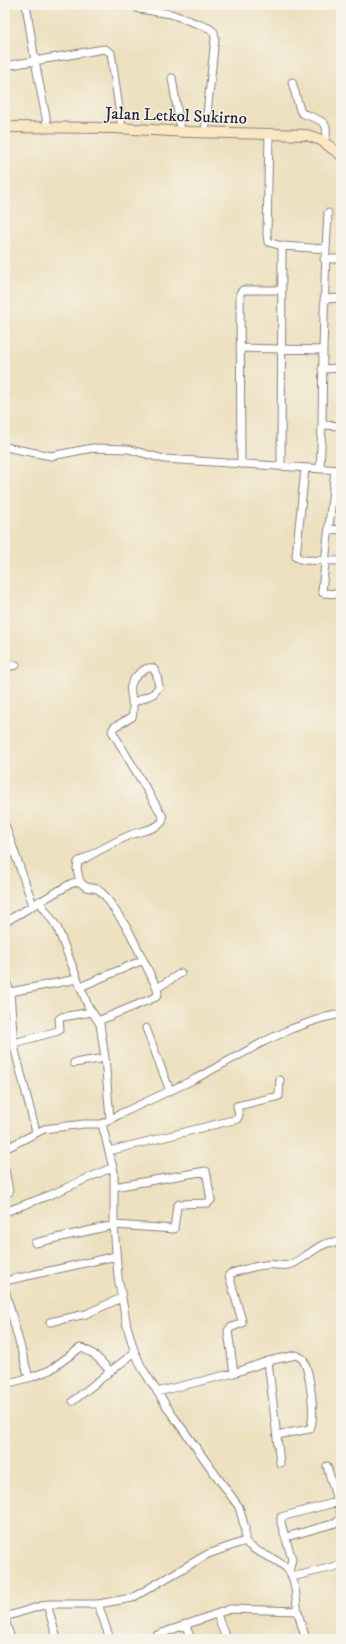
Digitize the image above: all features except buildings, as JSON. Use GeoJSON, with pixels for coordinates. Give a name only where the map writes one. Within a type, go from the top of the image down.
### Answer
{"type":"FeatureCollection","features":[{"type":"Feature","properties":{"kind":"main road","name":"Jalan Letkol Sukirno"},"geometry":{"type":"LineString","coordinates":[[5,127],[122,128],[205,133],[307,135],[324,142],[341,155]]}},
{"type":"Feature","properties":{"kind":"street"},"geometry":{"type":"LineString","coordinates":[[26,5],[48,128]]}},
{"type":"Feature","properties":{"kind":"street"},"geometry":{"type":"LineString","coordinates":[[135,5],[143,10],[171,14],[209,28],[214,32],[215,38],[205,133]]}},
{"type":"Feature","properties":{"kind":"street"},"geometry":{"type":"LineString","coordinates":[[5,66],[98,50],[108,50],[111,53],[122,128]]}},
{"type":"Feature","properties":{"kind":"street"},"geometry":{"type":"LineString","coordinates":[[172,78],[181,132]]}},
{"type":"Feature","properties":{"kind":"street"},"geometry":{"type":"LineString","coordinates":[[292,82],[302,113],[327,127],[328,130],[324,142]]}},
{"type":"Feature","properties":{"kind":"street"},"geometry":{"type":"LineString","coordinates":[[269,134],[268,242],[282,246],[326,249]]}},
{"type":"Feature","properties":{"kind":"street"},"geometry":{"type":"LineString","coordinates":[[320,468],[324,259],[328,214]]}},
{"type":"Feature","properties":{"kind":"street"},"geometry":{"type":"LineString","coordinates":[[281,466],[282,246]]}},
{"type":"Feature","properties":{"kind":"street"},"geometry":{"type":"LineString","coordinates":[[324,259],[341,259]]}},
{"type":"Feature","properties":{"kind":"street"},"geometry":{"type":"LineString","coordinates":[[241,464],[241,291],[282,290]]}},
{"type":"Feature","properties":{"kind":"street"},"geometry":{"type":"LineString","coordinates":[[324,299],[341,298]]}},
{"type":"Feature","properties":{"kind":"street"},"geometry":{"type":"LineString","coordinates":[[240,348],[322,350]]}},
{"type":"Feature","properties":{"kind":"street"},"geometry":{"type":"LineString","coordinates":[[322,369],[341,368]]}},
{"type":"Feature","properties":{"kind":"street"},"geometry":{"type":"LineString","coordinates":[[322,425],[341,426]]}},
{"type":"Feature","properties":{"kind":"street"},"geometry":{"type":"LineString","coordinates":[[5,447],[51,456],[93,448],[131,449],[154,458],[338,470],[332,500],[323,593],[341,594]]}},
{"type":"Feature","properties":{"kind":"street"},"geometry":{"type":"LineString","coordinates":[[305,468],[296,557],[303,560],[341,562]]}},
{"type":"Feature","properties":{"kind":"street"},"geometry":{"type":"LineString","coordinates":[[332,500],[341,500]]}},
{"type":"Feature","properties":{"kind":"street"},"geometry":{"type":"LineString","coordinates":[[329,528],[341,530]]}},
{"type":"Feature","properties":{"kind":"street"},"geometry":{"type":"LineString","coordinates":[[5,667],[16,666]]}},
{"type":"Feature","properties":{"kind":"street"},"geometry":{"type":"LineString","coordinates":[[98,1021],[156,997],[158,994],[157,988],[129,931],[106,897],[98,889],[86,887],[80,882],[78,865],[82,860],[110,845],[154,827],[162,822],[163,817],[112,732],[114,727],[132,717],[133,711],[132,703],[130,687],[132,682],[146,669],[153,668],[157,675],[159,687],[153,694],[132,703]]}},
{"type":"Feature","properties":{"kind":"street"},"geometry":{"type":"LineString","coordinates":[[5,825],[36,903],[57,927],[80,987],[101,1028],[110,1119]]}},
{"type":"Feature","properties":{"kind":"street"},"geometry":{"type":"LineString","coordinates":[[5,922],[36,903],[72,884],[80,882]]}},
{"type":"Feature","properties":{"kind":"street"},"geometry":{"type":"LineString","coordinates":[[80,987],[143,960]]}},
{"type":"Feature","properties":{"kind":"street"},"geometry":{"type":"LineString","coordinates":[[157,988],[181,973]]}},
{"type":"Feature","properties":{"kind":"street"},"geometry":{"type":"LineString","coordinates":[[5,979],[10,992],[14,1043],[36,1132]]}},
{"type":"Feature","properties":{"kind":"street"},"geometry":{"type":"LineString","coordinates":[[10,992],[77,979]]}},
{"type":"Feature","properties":{"kind":"street"},"geometry":{"type":"LineString","coordinates":[[14,1043],[58,1031],[60,1029],[59,1019],[62,1017],[92,1012]]}},
{"type":"Feature","properties":{"kind":"street"},"geometry":{"type":"LineString","coordinates":[[5,1133],[7,1148],[44,1129],[84,1124],[102,1124],[195,1079],[264,1041],[291,1029],[322,1018],[341,1014]]}},
{"type":"Feature","properties":{"kind":"street"},"geometry":{"type":"LineString","coordinates":[[146,1028],[170,1091]]}},
{"type":"Feature","properties":{"kind":"street"},"geometry":{"type":"LineString","coordinates":[[74,1063],[105,1058]]}},
{"type":"Feature","properties":{"kind":"street"},"geometry":{"type":"LineString","coordinates":[[109,1151],[237,1119],[240,1115],[237,1106],[279,1096],[280,1080]]}},
{"type":"Feature","properties":{"kind":"street"},"geometry":{"type":"LineString","coordinates":[[102,1124],[113,1167],[114,1225],[121,1298],[127,1326],[135,1352],[142,1368],[157,1392],[239,1507],[245,1528],[245,1541],[254,1550],[281,1563],[291,1575]]}},
{"type":"Feature","properties":{"kind":"street"},"geometry":{"type":"LineString","coordinates":[[5,1212],[50,1195],[113,1167]]}},
{"type":"Feature","properties":{"kind":"street"},"geometry":{"type":"LineString","coordinates":[[5,1169],[9,1192]]}},
{"type":"Feature","properties":{"kind":"street"},"geometry":{"type":"LineString","coordinates":[[35,1243],[114,1225],[174,1229],[177,1206],[179,1204],[208,1203],[211,1200],[206,1171],[114,1187]]}},
{"type":"Feature","properties":{"kind":"street"},"geometry":{"type":"LineString","coordinates":[[234,1373],[228,1331],[230,1328],[242,1323],[242,1321],[229,1275],[232,1272],[263,1265],[285,1266],[292,1264],[332,1242],[336,1242],[341,1247]]}},
{"type":"Feature","properties":{"kind":"street"},"geometry":{"type":"LineString","coordinates":[[5,1281],[116,1256]]}},
{"type":"Feature","properties":{"kind":"street"},"geometry":{"type":"LineString","coordinates":[[5,1290],[7,1305],[29,1378]]}},
{"type":"Feature","properties":{"kind":"street"},"geometry":{"type":"LineString","coordinates":[[50,1322],[86,1314],[121,1298]]}},
{"type":"Feature","properties":{"kind":"street"},"geometry":{"type":"LineString","coordinates":[[5,1384],[29,1378],[50,1370],[80,1348],[86,1349],[100,1360],[110,1372]]}},
{"type":"Feature","properties":{"kind":"street"},"geometry":{"type":"LineString","coordinates":[[72,1401],[135,1352]]}},
{"type":"Feature","properties":{"kind":"street"},"geometry":{"type":"LineString","coordinates":[[157,1392],[234,1373],[268,1361],[296,1356],[303,1359],[310,1377],[313,1422],[310,1429],[277,1435]]}},
{"type":"Feature","properties":{"kind":"street"},"geometry":{"type":"LineString","coordinates":[[268,1361],[280,1463]]}},
{"type":"Feature","properties":{"kind":"street"},"geometry":{"type":"LineString","coordinates":[[327,1466],[339,1501],[341,1514]]}},
{"type":"Feature","properties":{"kind":"street"},"geometry":{"type":"LineString","coordinates":[[306,1639],[298,1611],[291,1575],[293,1562],[281,1517],[339,1501]]}},
{"type":"Feature","properties":{"kind":"street"},"geometry":{"type":"LineString","coordinates":[[286,1537],[336,1523],[341,1518]]}},
{"type":"Feature","properties":{"kind":"street"},"geometry":{"type":"LineString","coordinates":[[11,1639],[5,1619],[47,1604],[98,1604],[132,1598],[208,1554],[245,1541]]}},
{"type":"Feature","properties":{"kind":"street"},"geometry":{"type":"LineString","coordinates":[[291,1575],[341,1565]]}},
{"type":"Feature","properties":{"kind":"street"},"geometry":{"type":"LineString","coordinates":[[47,1604],[58,1639]]}},
{"type":"Feature","properties":{"kind":"street"},"geometry":{"type":"LineString","coordinates":[[98,1604],[110,1639]]}},
{"type":"Feature","properties":{"kind":"street"},"geometry":{"type":"LineString","coordinates":[[155,1639],[157,1635],[230,1609],[298,1611]]}},
{"type":"Feature","properties":{"kind":"street"},"geometry":{"type":"LineString","coordinates":[[217,1614],[226,1639]]}},
{"type":"Feature","properties":{"kind":"street"},"geometry":{"type":"LineString","coordinates":[[185,1624],[191,1639]]}}]}
